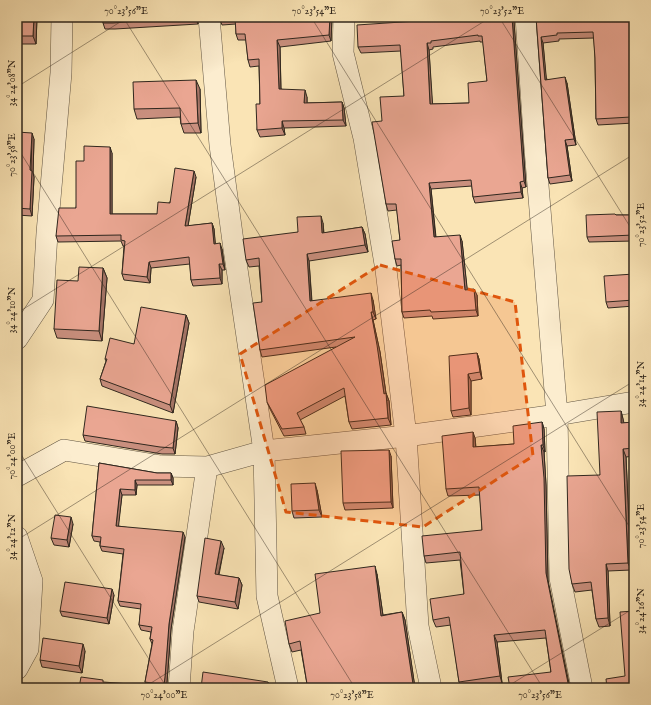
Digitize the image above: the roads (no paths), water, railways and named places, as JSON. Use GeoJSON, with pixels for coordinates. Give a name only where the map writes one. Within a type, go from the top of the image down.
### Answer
{"type":"FeatureCollection","features":[{"type":"Feature","properties":{"kind":"street"},"geometry":{"type":"LineString","coordinates":[[17,339],[43,300],[47,233],[61,73],[62,17]]}},
{"type":"Feature","properties":{"kind":"street"},"geometry":{"type":"LineString","coordinates":[[209,17],[222,160],[264,451],[267,596],[288,688]]}},
{"type":"Feature","properties":{"kind":"street"},"geometry":{"type":"LineString","coordinates":[[344,17],[343,53],[364,138],[386,270],[406,436],[418,626],[432,688]]}},
{"type":"Feature","properties":{"kind":"street"},"geometry":{"type":"LineString","coordinates":[[526,17],[557,416],[560,578],[582,688]]}},
{"type":"Feature","properties":{"kind":"street"},"geometry":{"type":"LineString","coordinates":[[17,476],[64,450],[161,466],[207,467],[264,451],[406,436],[557,416],[634,402]]}},
{"type":"Feature","properties":{"kind":"street"},"geometry":{"type":"LineString","coordinates":[[179,688],[183,631],[207,467]]}},
{"type":"Feature","properties":{"kind":"street"},"geometry":{"type":"LineString","coordinates":[[17,537],[32,581],[28,649],[17,669]]}}]}
